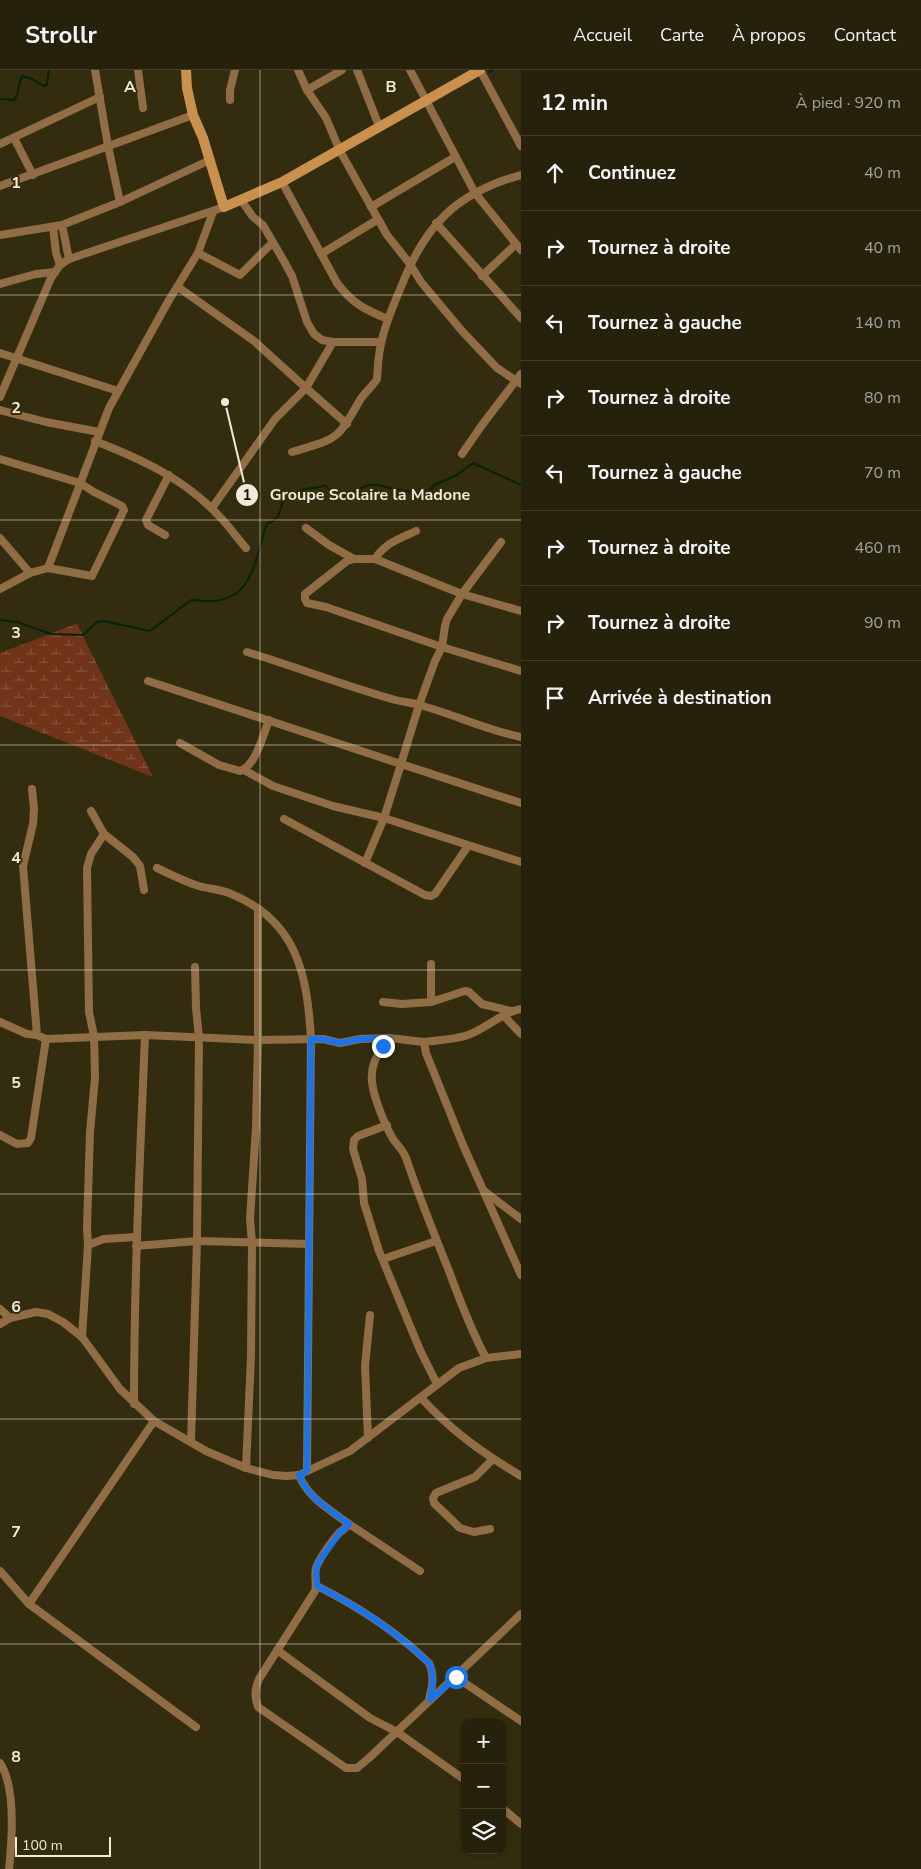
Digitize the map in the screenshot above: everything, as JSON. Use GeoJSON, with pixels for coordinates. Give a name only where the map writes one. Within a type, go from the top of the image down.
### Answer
{"type":"FeatureCollection","features":[{"type":"Feature","properties":{"kind":"street"},"geometry":{"type":"LineString","coordinates":[[95,70],[120,202]]}},
{"type":"Feature","properties":{"kind":"street"},"geometry":{"type":"LineString","coordinates":[[138,70],[143,108]]}},
{"type":"Feature","properties":{"kind":"street"},"geometry":{"type":"LineString","coordinates":[[186,70],[187,88],[194,115],[224,207]]}},
{"type":"Feature","properties":{"kind":"street"},"geometry":{"type":"LineString","coordinates":[[230,100],[230,90],[235,70]]}},
{"type":"Feature","properties":{"kind":"street"},"geometry":{"type":"LineString","coordinates":[[298,70],[307,90],[322,111],[377,220],[422,282],[462,331],[497,368],[520,380],[482,425],[462,454]]}},
{"type":"Feature","properties":{"kind":"street"},"geometry":{"type":"LineString","coordinates":[[307,90],[342,70]]}},
{"type":"Feature","properties":{"kind":"street"},"geometry":{"type":"LineString","coordinates":[[357,70],[380,126]]}},
{"type":"Feature","properties":{"kind":"street"},"geometry":{"type":"LineString","coordinates":[[410,70],[475,193],[518,247],[482,276]]}},
{"type":"Feature","properties":{"kind":"street"},"geometry":{"type":"LineString","coordinates":[[0,397],[38,306],[58,268],[69,259],[213,212],[282,182],[480,70],[521,146]]}},
{"type":"Feature","properties":{"kind":"street"},"geometry":{"type":"LineString","coordinates":[[0,144],[100,97]]}},
{"type":"Feature","properties":{"kind":"street"},"geometry":{"type":"LineString","coordinates":[[0,186],[194,115]]}},
{"type":"Feature","properties":{"kind":"street"},"geometry":{"type":"LineString","coordinates":[[14,138],[33,175]]}},
{"type":"Feature","properties":{"kind":"street"},"geometry":{"type":"LineString","coordinates":[[371,207],[455,157]]}},
{"type":"Feature","properties":{"kind":"street"},"geometry":{"type":"LineString","coordinates":[[0,235],[62,225],[120,202],[210,160]]}},
{"type":"Feature","properties":{"kind":"street"},"geometry":{"type":"LineString","coordinates":[[292,452],[326,442],[340,433],[377,378],[381,342],[388,319],[410,264],[436,223],[452,208],[475,193],[521,176]]}},
{"type":"Feature","properties":{"kind":"street"},"geometry":{"type":"LineString","coordinates":[[282,182],[321,254],[346,295],[357,305],[388,319]]}},
{"type":"Feature","properties":{"kind":"street"},"geometry":{"type":"LineString","coordinates":[[241,200],[254,217],[263,224],[292,276],[307,322],[314,334],[322,340],[334,342],[381,342]]}},
{"type":"Feature","properties":{"kind":"street"},"geometry":{"type":"LineString","coordinates":[[48,568],[70,515],[95,441],[118,391],[198,253],[213,212]]}},
{"type":"Feature","properties":{"kind":"street"},"geometry":{"type":"LineString","coordinates":[[321,254],[377,220]]}},
{"type":"Feature","properties":{"kind":"street"},"geometry":{"type":"LineString","coordinates":[[436,223],[521,318]]}},
{"type":"Feature","properties":{"kind":"street"},"geometry":{"type":"LineString","coordinates":[[62,225],[69,259]]}},
{"type":"Feature","properties":{"kind":"street"},"geometry":{"type":"LineString","coordinates":[[53,227],[58,268]]}},
{"type":"Feature","properties":{"kind":"street"},"geometry":{"type":"LineString","coordinates":[[198,253],[240,275],[272,243]]}},
{"type":"Feature","properties":{"kind":"street"},"geometry":{"type":"LineString","coordinates":[[0,284],[58,268]]}},
{"type":"Feature","properties":{"kind":"street"},"geometry":{"type":"LineString","coordinates":[[178,287],[254,341],[347,424]]}},
{"type":"Feature","properties":{"kind":"street"},"geometry":{"type":"LineString","coordinates":[[212,508],[275,419],[306,388],[334,342]]}},
{"type":"Feature","properties":{"kind":"street"},"geometry":{"type":"LineString","coordinates":[[0,352],[118,391]]}},
{"type":"Feature","properties":{"kind":"street"},"geometry":{"type":"LineString","coordinates":[[0,410],[46,422],[99,432]]}},
{"type":"Feature","properties":{"kind":"street"},"geometry":{"type":"LineString","coordinates":[[95,441],[133,456],[168,475],[212,508],[246,548]]}},
{"type":"Feature","properties":{"kind":"street"},"geometry":{"type":"LineString","coordinates":[[0,460],[80,483],[122,506],[124,510],[92,576],[48,568],[30,573],[0,589]]}},
{"type":"Feature","properties":{"kind":"street"},"geometry":{"type":"LineString","coordinates":[[165,535],[148,525],[146,520],[168,475]]}},
{"type":"Feature","properties":{"kind":"street"},"geometry":{"type":"LineString","coordinates":[[306,528],[329,545],[354,559]]}},
{"type":"Feature","properties":{"kind":"street"},"geometry":{"type":"LineString","coordinates":[[375,559],[389,543],[416,531]]}},
{"type":"Feature","properties":{"kind":"street"},"geometry":{"type":"LineString","coordinates":[[0,538],[30,573]]}},
{"type":"Feature","properties":{"kind":"street"},"geometry":{"type":"LineString","coordinates":[[365,863],[384,818],[419,705],[442,647],[445,626],[462,594],[501,542]]}},
{"type":"Feature","properties":{"kind":"street"},"geometry":{"type":"LineString","coordinates":[[521,611],[462,594],[375,559],[347,561],[305,594],[307,603],[326,607],[442,647],[521,671]]}},
{"type":"Feature","properties":{"kind":"street"},"geometry":{"type":"LineString","coordinates":[[247,652],[394,700],[419,705],[484,728],[521,737]]}},
{"type":"Feature","properties":{"kind":"street"},"geometry":{"type":"LineString","coordinates":[[148,682],[521,803]]}},
{"type":"Feature","properties":{"kind":"street"},"geometry":{"type":"LineString","coordinates":[[244,770],[253,760],[269,720]]}},
{"type":"Feature","properties":{"kind":"street"},"geometry":{"type":"LineString","coordinates":[[180,743],[219,765],[240,771],[244,770],[273,786],[333,806],[384,818],[521,862]]}},
{"type":"Feature","properties":{"kind":"street"},"geometry":{"type":"LineString","coordinates":[[32,789],[33,824],[23,866],[37,1035]]}},
{"type":"Feature","properties":{"kind":"street"},"geometry":{"type":"LineString","coordinates":[[91,811],[104,834],[133,857],[140,866],[144,890]]}},
{"type":"Feature","properties":{"kind":"street"},"geometry":{"type":"LineString","coordinates":[[284,819],[425,895],[431,896],[435,894],[468,846]]}},
{"type":"Feature","properties":{"kind":"street"},"geometry":{"type":"LineString","coordinates":[[82,1337],[88,1245],[90,1142],[94,1078],[94,1036],[89,1012],[87,868],[91,854],[104,834]]}},
{"type":"Feature","properties":{"kind":"street"},"geometry":{"type":"LineString","coordinates":[[157,868],[198,886],[227,892],[258,909],[275,922],[295,952],[301,969],[311,1039],[307,1471]]}},
{"type":"Feature","properties":{"kind":"street"},"geometry":{"type":"LineString","coordinates":[[246,1468],[251,1356],[252,1243],[250,1219],[256,1128],[258,1040],[258,909]]}},
{"type":"Feature","properties":{"kind":"street"},"geometry":{"type":"LineString","coordinates":[[431,964],[431,1002]]}},
{"type":"Feature","properties":{"kind":"street"},"geometry":{"type":"LineString","coordinates":[[191,1442],[197,1241],[199,1037],[195,966]]}},
{"type":"Feature","properties":{"kind":"street"},"geometry":{"type":"LineString","coordinates":[[383,1002],[402,1004],[431,1002],[465,991],[472,994],[482,1004],[508,1013],[521,1034]]}},
{"type":"Feature","properties":{"kind":"street"},"geometry":{"type":"LineString","coordinates":[[0,1022],[27,1034],[37,1035],[46,1039],[145,1035],[258,1040],[323,1039],[340,1043],[360,1039],[389,1038],[424,1042],[469,1035],[508,1013],[521,1009]]}},
{"type":"Feature","properties":{"kind":"street"},"geometry":{"type":"LineString","coordinates":[[134,1404],[136,1237],[145,1035]]}},
{"type":"Feature","properties":{"kind":"street"},"geometry":{"type":"LineString","coordinates":[[389,1038],[377,1055],[373,1065],[372,1080],[374,1093],[387,1125],[406,1158],[461,1305],[486,1358]]}},
{"type":"Feature","properties":{"kind":"street"},"geometry":{"type":"LineString","coordinates":[[0,1135],[17,1144],[28,1143],[31,1138],[46,1039]]}},
{"type":"Feature","properties":{"kind":"street"},"geometry":{"type":"LineString","coordinates":[[424,1042],[426,1053],[483,1190],[521,1275]]}},
{"type":"Feature","properties":{"kind":"street"},"geometry":{"type":"LineString","coordinates":[[387,1125],[358,1136],[353,1144],[362,1179],[367,1215],[413,1332],[438,1384]]}},
{"type":"Feature","properties":{"kind":"street"},"geometry":{"type":"LineString","coordinates":[[483,1190],[521,1219]]}},
{"type":"Feature","properties":{"kind":"street"},"geometry":{"type":"LineString","coordinates":[[88,1245],[104,1239],[136,1237]]}},
{"type":"Feature","properties":{"kind":"street"},"geometry":{"type":"LineString","coordinates":[[136,1246],[197,1241],[309,1244]]}},
{"type":"Feature","properties":{"kind":"street"},"geometry":{"type":"LineString","coordinates":[[383,1259],[436,1241]]}},
{"type":"Feature","properties":{"kind":"street"},"geometry":{"type":"LineString","coordinates":[[0,1309],[10,1318]]}},
{"type":"Feature","properties":{"kind":"street"},"geometry":{"type":"LineString","coordinates":[[0,1324],[10,1318],[36,1312],[48,1314],[63,1322],[82,1337],[120,1389],[154,1421],[206,1451],[246,1468],[273,1475],[299,1475],[350,1451],[459,1368],[486,1358],[521,1354]]}},
{"type":"Feature","properties":{"kind":"street"},"geometry":{"type":"LineString","coordinates":[[368,1438],[366,1366],[370,1315]]}},
{"type":"Feature","properties":{"kind":"street"},"geometry":{"type":"LineString","coordinates":[[421,1398],[447,1425],[492,1459],[521,1476]]}},
{"type":"Feature","properties":{"kind":"street"},"geometry":{"type":"LineString","coordinates":[[29,1604],[154,1421]]}},
{"type":"Feature","properties":{"kind":"street"},"geometry":{"type":"LineString","coordinates":[[490,1530],[474,1532],[460,1528],[434,1503],[433,1498],[436,1493],[475,1477],[492,1459]]}},
{"type":"Feature","properties":{"kind":"street"},"geometry":{"type":"LineString","coordinates":[[299,1475],[310,1495],[420,1572]]}},
{"type":"Feature","properties":{"kind":"street"},"geometry":{"type":"LineString","coordinates":[[349,1524],[341,1531],[320,1560],[316,1568],[317,1586],[276,1650],[259,1679],[255,1690],[255,1699],[258,1707],[346,1768],[358,1768],[521,1614]]}},
{"type":"Feature","properties":{"kind":"street"},"geometry":{"type":"LineString","coordinates":[[0,1571],[29,1604],[196,1727]]}},
{"type":"Feature","properties":{"kind":"street"},"geometry":{"type":"LineString","coordinates":[[317,1586],[381,1624],[430,1664],[433,1672],[430,1700]]}},
{"type":"Feature","properties":{"kind":"street"},"geometry":{"type":"LineString","coordinates":[[276,1650],[370,1718],[397,1732],[461,1777]]}},
{"type":"Feature","properties":{"kind":"street"},"geometry":{"type":"LineString","coordinates":[[456,1677],[521,1721]]}},
{"type":"Feature","properties":{"kind":"street"},"geometry":{"type":"LineString","coordinates":[[0,1763],[7,1775],[11,1815],[9,1869]]}},
{"type":"Feature","properties":{"kind":"street"},"geometry":{"type":"LineString","coordinates":[[503,1809],[521,1824]]}},
{"type":"Feature","properties":{"kind":"green space"},"geometry":{"type":"Polygon","coordinates":[[[77,624],[153,777],[0,716],[0,653],[77,624]]]}},
{"type":"Feature","properties":{"kind":"waterway"},"geometry":{"type":"LineString","coordinates":[[0,99],[14,100],[23,76],[44,86],[47,85],[49,70]]}},
{"type":"Feature","properties":{"kind":"waterway"},"geometry":{"type":"LineString","coordinates":[[489,72],[493,70]]}},
{"type":"Feature","properties":{"kind":"waterway"},"geometry":{"type":"LineString","coordinates":[[0,620],[17,622],[51,634],[83,635],[97,622],[104,621],[150,631],[191,600],[211,601],[228,598],[238,592],[246,583],[252,572],[267,524],[277,518],[282,503],[295,493],[309,488],[325,485],[338,494],[344,494],[370,485],[378,485],[423,495],[436,484],[457,475],[473,463],[521,485]]}},
{"type":"Feature","properties":{"kind":"place","name":"Groupe Scolaire la Madone"},"geometry":{"type":"Point","coordinates":[225,402]}},
{"type":"Feature","properties":{"kind":"route"},"geometry":{"type":"LineString","coordinates":[[383,1046],[389,1038],[360,1039],[346,1043],[311,1039],[307,1471],[299,1475],[310,1495],[349,1524],[341,1531],[320,1560],[316,1568],[317,1586],[381,1624],[430,1664],[433,1672],[433,1683],[430,1700],[456,1677]]}}]}
